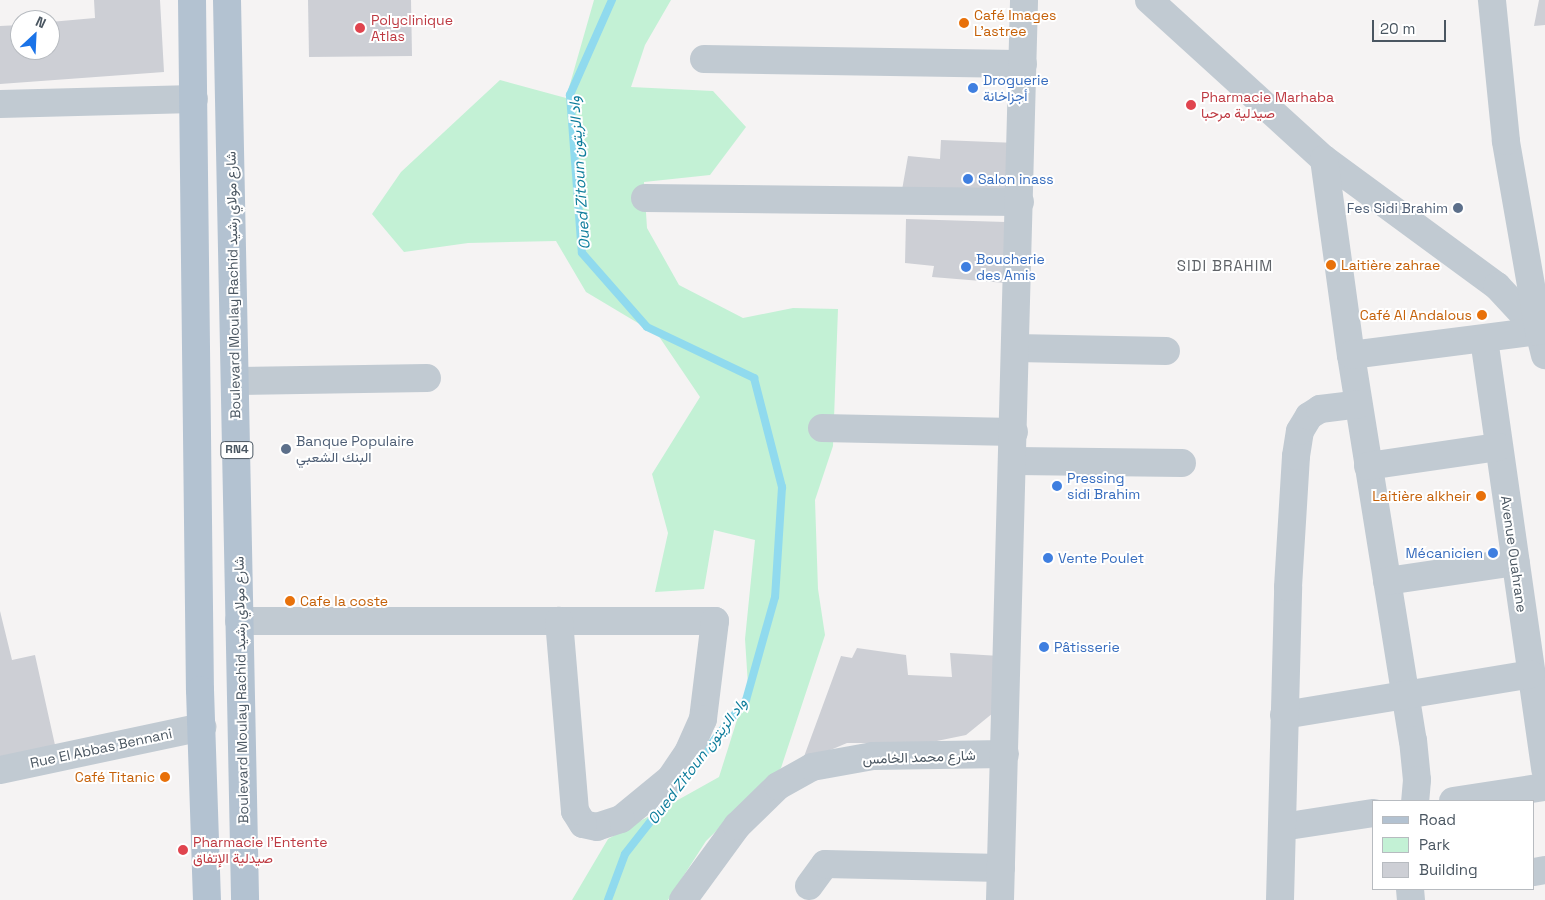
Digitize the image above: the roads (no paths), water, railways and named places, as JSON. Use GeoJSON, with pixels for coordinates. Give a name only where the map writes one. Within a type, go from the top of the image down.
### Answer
{"type":"FeatureCollection","features":[{"type":"Feature","properties":{"kind":"main road"},"geometry":{"type":"LineString","coordinates":[[192,0],[202,727],[207,900]]}},
{"type":"Feature","properties":{"kind":"main road","name":"Boulevard Moulay Rachid شارع مولاي رشيد"},"geometry":{"type":"LineString","coordinates":[[227,0],[245,900]]}},
{"type":"Feature","properties":{"kind":"street"},"geometry":{"type":"LineString","coordinates":[[1000,900],[1014,432],[1024,0]]}},
{"type":"Feature","properties":{"kind":"street"},"geometry":{"type":"LineString","coordinates":[[1149,0],[1324,159],[1497,286],[1542,343]]}},
{"type":"Feature","properties":{"kind":"street"},"geometry":{"type":"LineString","coordinates":[[1492,0],[1506,141],[1542,343]]}},
{"type":"Feature","properties":{"kind":"street"},"geometry":{"type":"LineString","coordinates":[[704,59],[1023,64]]}},
{"type":"Feature","properties":{"kind":"street"},"geometry":{"type":"LineString","coordinates":[[0,104],[194,99]]}},
{"type":"Feature","properties":{"kind":"street"},"geometry":{"type":"LineString","coordinates":[[1324,159],[1358,404],[1405,694],[1417,780],[1415,800]]}},
{"type":"Feature","properties":{"kind":"street"},"geometry":{"type":"LineString","coordinates":[[645,198],[1020,202]]}},
{"type":"Feature","properties":{"kind":"street"},"geometry":{"type":"LineString","coordinates":[[1351,355],[1484,338],[1542,343]]}},
{"type":"Feature","properties":{"kind":"street","name":"Avenue Ouahrane"},"geometry":{"type":"LineString","coordinates":[[1484,338],[1545,770]]}},
{"type":"Feature","properties":{"kind":"street"},"geometry":{"type":"LineString","coordinates":[[1016,348],[1166,351]]}},
{"type":"Feature","properties":{"kind":"street"},"geometry":{"type":"LineString","coordinates":[[236,381],[427,378]]}},
{"type":"Feature","properties":{"kind":"street"},"geometry":{"type":"LineString","coordinates":[[1280,900],[1288,587],[1296,456],[1300,431],[1309,416],[1320,409],[1358,404]]}},
{"type":"Feature","properties":{"kind":"street"},"geometry":{"type":"LineString","coordinates":[[822,428],[1014,432]]}},
{"type":"Feature","properties":{"kind":"street"},"geometry":{"type":"LineString","coordinates":[[1368,466],[1499,447]]}},
{"type":"Feature","properties":{"kind":"street"},"geometry":{"type":"LineString","coordinates":[[1013,461],[1182,463]]}},
{"type":"Feature","properties":{"kind":"street"},"geometry":{"type":"LineString","coordinates":[[1387,581],[1516,562]]}},
{"type":"Feature","properties":{"kind":"street"},"geometry":{"type":"LineString","coordinates":[[239,621],[559,621],[715,621],[703,719],[689,751],[670,778],[622,819],[598,827],[583,824],[575,811],[559,621]]}},
{"type":"Feature","properties":{"kind":"street"},"geometry":{"type":"LineString","coordinates":[[1284,715],[1531,674]]}},
{"type":"Feature","properties":{"kind":"street","name":"Rue El Abbas Bennani"},"geometry":{"type":"LineString","coordinates":[[0,770],[202,727]]}},
{"type":"Feature","properties":{"kind":"street","name":"شارع محمد الخامس"},"geometry":{"type":"LineString","coordinates":[[683,900],[737,826],[778,786],[812,767],[873,756],[1005,754]]}},
{"type":"Feature","properties":{"kind":"street"},"geometry":{"type":"LineString","coordinates":[[1459,800],[1545,786]]}},
{"type":"Feature","properties":{"kind":"street"},"geometry":{"type":"LineString","coordinates":[[1282,827],[1372,813]]}},
{"type":"Feature","properties":{"kind":"street"},"geometry":{"type":"LineString","coordinates":[[809,886],[824,864],[1002,868]]}},
{"type":"Feature","properties":{"kind":"waterway","name":"Oued Zitoun واد الزيتون"},"geometry":{"type":"LineString","coordinates":[[612,0],[570,95],[582,253],[647,327],[754,378],[782,487],[775,597],[746,700],[696,763]]}},
{"type":"Feature","properties":{"kind":"waterway","name":"Oued Zitoun واد الزيتون"},"geometry":{"type":"LineString","coordinates":[[608,900],[625,854],[675,790]]}},
{"type":"Feature","properties":{"kind":"place","name":"Café Images L'astree"},"geometry":{"type":"Point","coordinates":[964,23]}},
{"type":"Feature","properties":{"kind":"place","name":"Polyclinique Atlas"},"geometry":{"type":"Point","coordinates":[360,28]}},
{"type":"Feature","properties":{"kind":"place","name":"Droguerie أجزاخانة"},"geometry":{"type":"Point","coordinates":[973,88]}},
{"type":"Feature","properties":{"kind":"place","name":"Pharmacie Marhaba صيدلية مرحبا"},"geometry":{"type":"Point","coordinates":[1191,105]}},
{"type":"Feature","properties":{"kind":"place","name":"Salon inass"},"geometry":{"type":"Point","coordinates":[968,179]}},
{"type":"Feature","properties":{"kind":"place","name":"Fes Sidi Brahim"},"geometry":{"type":"Point","coordinates":[1458,208]}},
{"type":"Feature","properties":{"kind":"place","name":"Laitière zahrae"},"geometry":{"type":"Point","coordinates":[1331,265]}},
{"type":"Feature","properties":{"kind":"place","name":"Boucherie des Amis"},"geometry":{"type":"Point","coordinates":[966,267]}},
{"type":"Feature","properties":{"kind":"place","name":"Café Al Andalous"},"geometry":{"type":"Point","coordinates":[1482,315]}},
{"type":"Feature","properties":{"kind":"place","name":"Banque Populaire البنك الشعبي"},"geometry":{"type":"Point","coordinates":[286,449]}},
{"type":"Feature","properties":{"kind":"place","name":"Pressing sidi Brahim"},"geometry":{"type":"Point","coordinates":[1057,486]}},
{"type":"Feature","properties":{"kind":"place","name":"Laitière alkheir"},"geometry":{"type":"Point","coordinates":[1481,496]}},
{"type":"Feature","properties":{"kind":"place","name":"Mécanicien"},"geometry":{"type":"Point","coordinates":[1493,553]}},
{"type":"Feature","properties":{"kind":"place","name":"Vente Poulet"},"geometry":{"type":"Point","coordinates":[1048,558]}},
{"type":"Feature","properties":{"kind":"place","name":"Cafe la coste"},"geometry":{"type":"Point","coordinates":[290,601]}},
{"type":"Feature","properties":{"kind":"place","name":"Pâtisserie"},"geometry":{"type":"Point","coordinates":[1044,647]}},
{"type":"Feature","properties":{"kind":"place","name":"Café Titanic"},"geometry":{"type":"Point","coordinates":[165,777]}},
{"type":"Feature","properties":{"kind":"place","name":"Pharmacie l'Entente صيدلية الإتفاق"},"geometry":{"type":"Point","coordinates":[183,850]}},
{"type":"Feature","properties":{"kind":"district","name":"SIDI BRAHIM"},"geometry":{"type":"Point","coordinates":[1225,266]}}]}
